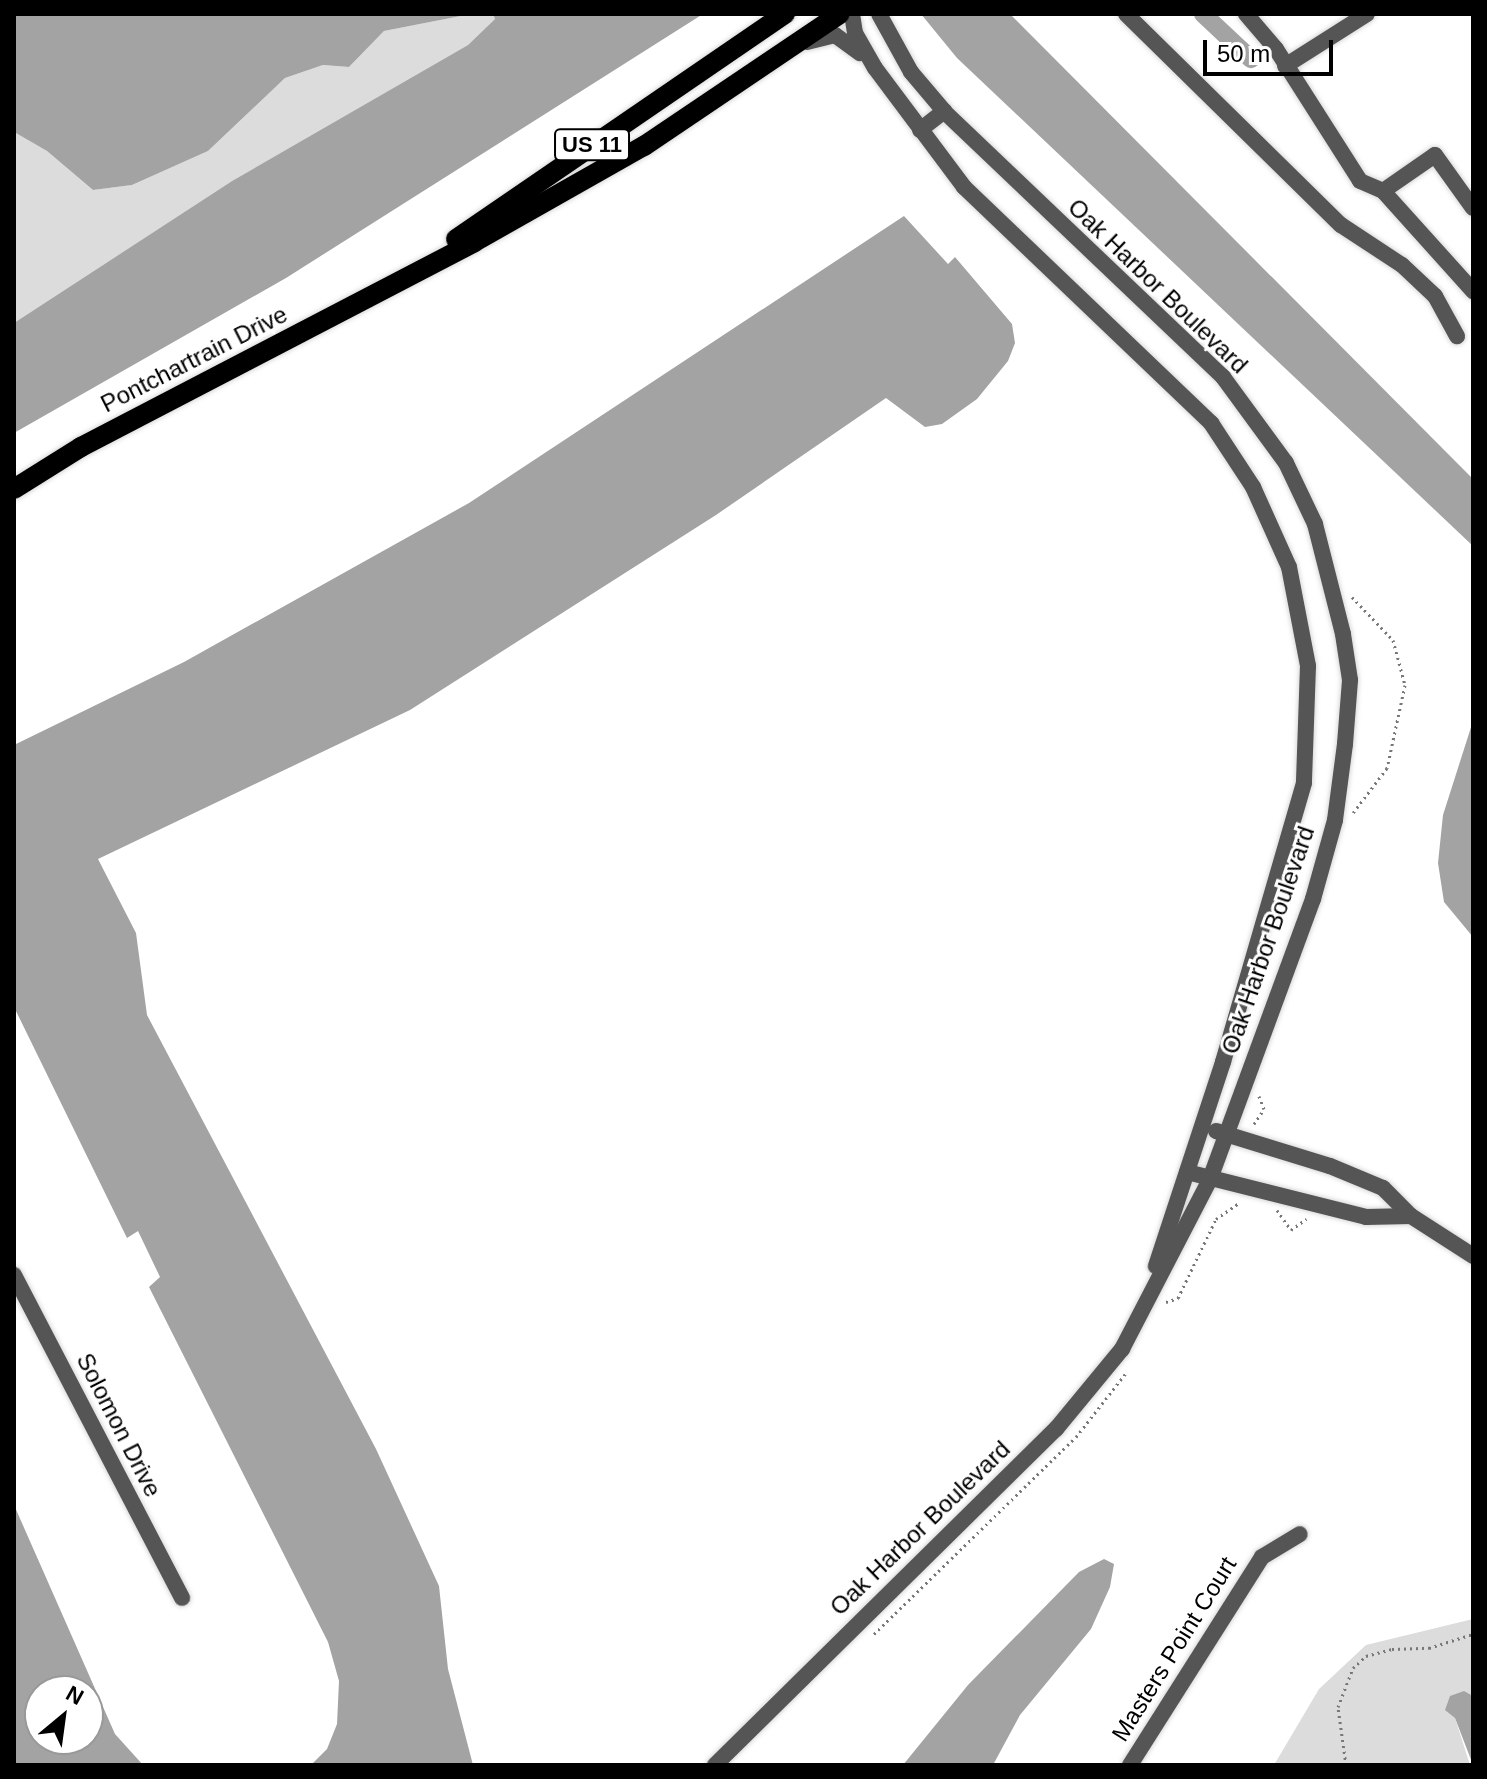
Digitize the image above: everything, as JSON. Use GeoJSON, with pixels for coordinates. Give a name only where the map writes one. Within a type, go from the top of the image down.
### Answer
{"type":"FeatureCollection","features":[{"type":"Feature","properties":{"kind":"main road","name":"Pontchartrain Drive"},"geometry":{"type":"LineString","coordinates":[[400,278],[785,14]]}},
{"type":"Feature","properties":{"kind":"main road","name":"Pontchartrain Drive"},"geometry":{"type":"LineString","coordinates":[[14,489],[81,447],[644,146],[802,44],[840,14]]}},
{"type":"Feature","properties":{"kind":"street","name":"Oak Harbor Boulevard"},"geometry":{"type":"LineString","coordinates":[[852,14],[855,33],[875,68],[964,187],[1211,423],[1253,487],[1289,567],[1308,666],[1310,733],[1304,783],[1201,1127],[1141,1311]]}},
{"type":"Feature","properties":{"kind":"street","name":"Oak Harbor Boulevard"},"geometry":{"type":"LineString","coordinates":[[715,1765],[1056,1429],[1122,1349],[1210,1179],[1313,899],[1335,820],[1350,680],[1315,524],[1286,463],[1223,377],[944,111],[911,72],[879,14]]}},
{"type":"Feature","properties":{"kind":"street"},"geometry":{"type":"LineString","coordinates":[[1126,14],[1341,225],[1402,265],[1435,296],[1457,336]]}},
{"type":"Feature","properties":{"kind":"street"},"geometry":{"type":"LineString","coordinates":[[1246,14],[1285,66],[1360,181],[1383,191],[1473,291]]}},
{"type":"Feature","properties":{"kind":"street"},"geometry":{"type":"LineString","coordinates":[[1285,66],[1367,14]]}},
{"type":"Feature","properties":{"kind":"street"},"geometry":{"type":"LineString","coordinates":[[802,44],[835,35],[875,68]]}},
{"type":"Feature","properties":{"kind":"street"},"geometry":{"type":"LineString","coordinates":[[920,130],[944,111]]}},
{"type":"Feature","properties":{"kind":"street"},"geometry":{"type":"LineString","coordinates":[[1383,191],[1435,155],[1473,208]]}},
{"type":"Feature","properties":{"kind":"street"},"geometry":{"type":"LineString","coordinates":[[1201,1127],[1383,1188],[1411,1216],[1473,1256]]}},
{"type":"Feature","properties":{"kind":"street"},"geometry":{"type":"LineString","coordinates":[[1187,1172],[1366,1217],[1411,1216]]}},
{"type":"Feature","properties":{"kind":"street","name":"Solomon Drive"},"geometry":{"type":"LineString","coordinates":[[14,1275],[182,1598]]}},
{"type":"Feature","properties":{"kind":"street","name":"Masters Point Court"},"geometry":{"type":"LineString","coordinates":[[1130,1765],[1262,1557],[1300,1534]]}},
{"type":"Feature","properties":{"kind":"path"},"geometry":{"type":"LineString","coordinates":[[1350,594],[1393,640],[1405,685],[1387,768],[1352,815]]}},
{"type":"Feature","properties":{"kind":"path"},"geometry":{"type":"LineString","coordinates":[[1254,1124],[1264,1109],[1257,1093]]}},
{"type":"Feature","properties":{"kind":"path"},"geometry":{"type":"LineString","coordinates":[[1346,1765],[1338,1707],[1353,1668],[1366,1656],[1392,1649],[1429,1648],[1473,1634]]}},
{"type":"Feature","properties":{"kind":"shaded area"},"geometry":{"type":"Polygon","coordinates":[[[14,14],[471,14],[384,31],[349,67],[323,65],[285,78],[208,151],[132,185],[93,190],[47,151],[14,132],[14,14]]]}},
{"type":"Feature","properties":{"kind":"shaded area"},"geometry":{"type":"Polygon","coordinates":[[[471,14],[493,14],[495,19],[468,45],[232,181],[14,323],[14,132],[47,151],[93,190],[132,185],[208,151],[285,78],[323,65],[349,67],[384,31],[471,14]]]}},
{"type":"Feature","properties":{"kind":"shaded area"},"geometry":{"type":"Polygon","coordinates":[[[493,14],[703,14],[286,278],[14,433],[14,323],[232,181],[468,45],[495,19],[493,14]]]}},
{"type":"Feature","properties":{"kind":"shaded area"},"geometry":{"type":"Polygon","coordinates":[[[921,14],[1010,14],[1473,479],[1473,546],[957,58],[921,14]]]}},
{"type":"Feature","properties":{"kind":"shaded area"},"geometry":{"type":"Polygon","coordinates":[[[904,216],[948,264],[955,257],[1012,324],[1015,343],[1008,361],[977,399],[942,424],[925,427],[886,398],[716,515],[410,710],[98,859],[136,933],[147,1015],[376,1449],[439,1586],[448,1669],[473,1765],[311,1765],[327,1749],[337,1724],[339,1681],[328,1642],[149,1287],[160,1277],[138,1231],[127,1238],[14,1007],[14,745],[184,662],[469,503],[904,216]]]}},
{"type":"Feature","properties":{"kind":"shaded area"},"geometry":{"type":"Polygon","coordinates":[[[1473,721],[1473,937],[1444,902],[1438,863],[1443,815],[1473,721]]]}},
{"type":"Feature","properties":{"kind":"shaded area"},"geometry":{"type":"Polygon","coordinates":[[[14,1505],[89,1675],[24,1675],[24,1755],[104,1755],[104,1709],[115,1734],[143,1765],[14,1765],[14,1505]]]}},
{"type":"Feature","properties":{"kind":"shaded area"},"geometry":{"type":"Polygon","coordinates":[[[1104,1559],[1114,1564],[1110,1587],[1091,1629],[1020,1715],[993,1765],[903,1765],[968,1685],[1079,1572],[1104,1559]]]}},
{"type":"Feature","properties":{"kind":"shaded area"},"geometry":{"type":"Polygon","coordinates":[[[1473,1619],[1473,1696],[1464,1692],[1455,1718],[1470,1765],[1274,1765],[1319,1689],[1366,1645],[1473,1619]]]}},
{"type":"Feature","properties":{"kind":"shaded area"},"geometry":{"type":"Polygon","coordinates":[[[1464,1691],[1473,1696],[1473,1765],[1455,1718],[1445,1710],[1450,1696],[1464,1691]]]}},
{"type":"Feature","properties":{"kind":"waterway"},"geometry":{"type":"LineString","coordinates":[[1203,14],[1251,59]]}}]}
